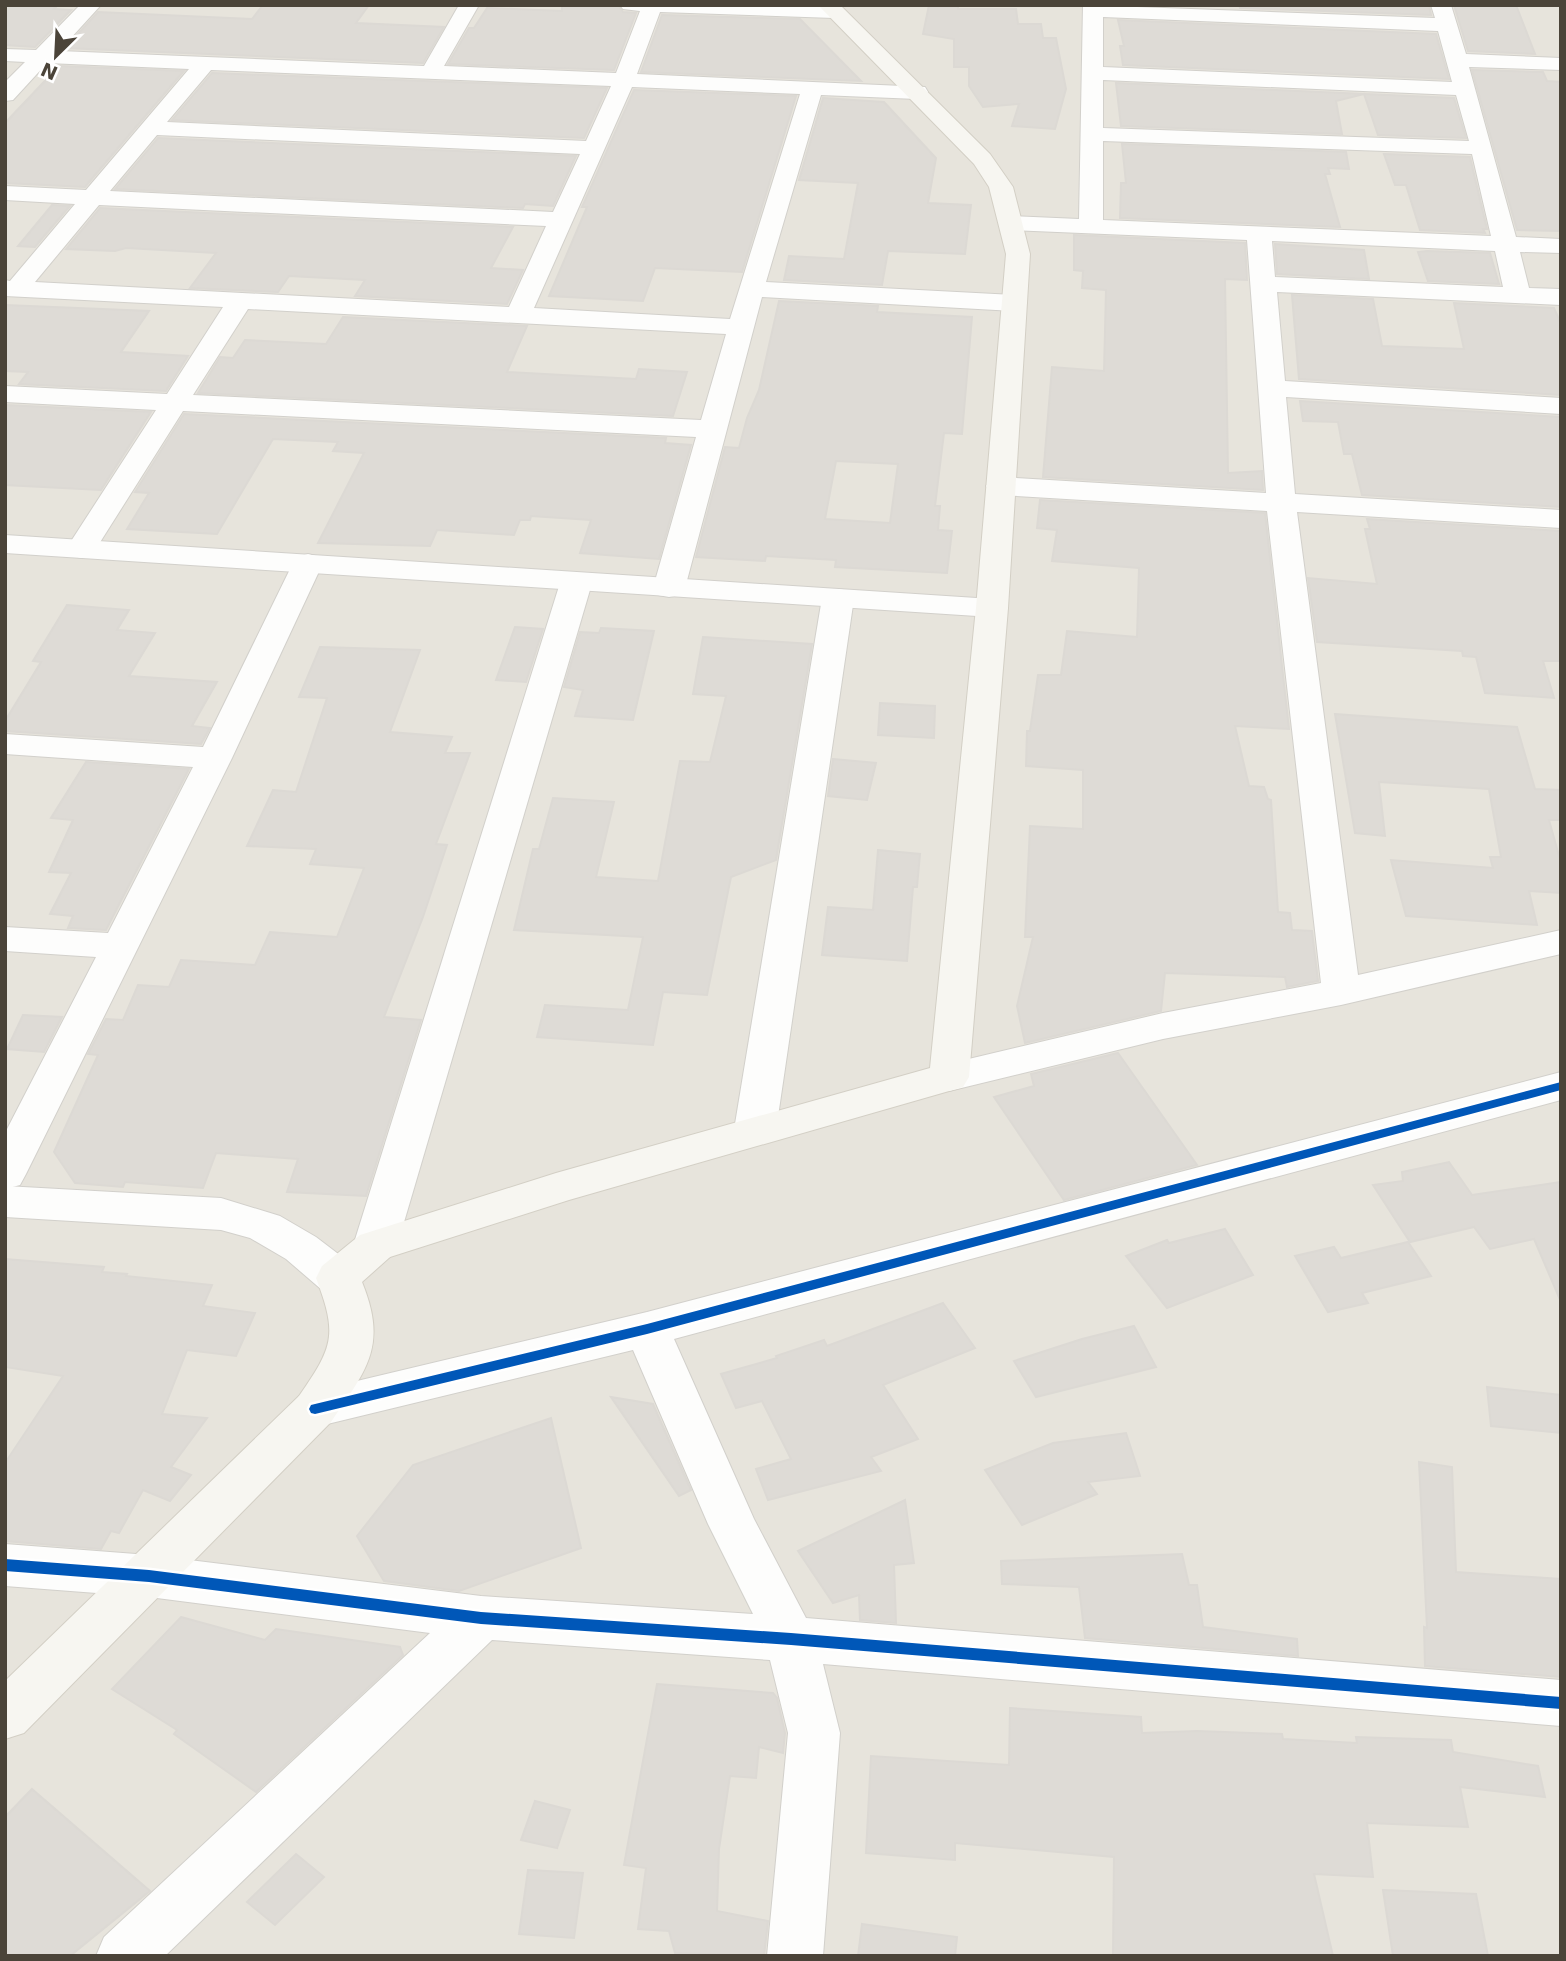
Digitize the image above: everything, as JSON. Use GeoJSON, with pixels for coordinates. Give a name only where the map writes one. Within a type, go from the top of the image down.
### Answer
{"type":"FeatureCollection","features":[{"type":"Feature","properties":{"kind":"main road"},"geometry":{"type":"LineString","coordinates":[[5,1716],[315,1409],[344,1366],[354,1339],[351,1308],[338,1278],[374,1246],[556,1188],[949,1077],[992,608],[1018,254],[1012,223],[1000,187],[982,159],[831,8]]}},
{"type":"Feature","properties":{"kind":"street"},"geometry":{"type":"LineString","coordinates":[[5,95],[91,5]]}},
{"type":"Feature","properties":{"kind":"street"},"geometry":{"type":"LineString","coordinates":[[430,73],[468,5]]}},
{"type":"Feature","properties":{"kind":"street"},"geometry":{"type":"LineString","coordinates":[[630,5],[831,8]]}},
{"type":"Feature","properties":{"kind":"street"},"geometry":{"type":"LineString","coordinates":[[518,316],[624,81],[653,6]]}},
{"type":"Feature","properties":{"kind":"street"},"geometry":{"type":"LineString","coordinates":[[1090,226],[1093,8],[1443,15],[1482,148],[1518,295]]}},
{"type":"Feature","properties":{"kind":"street"},"geometry":{"type":"LineString","coordinates":[[5,55],[917,92]]}},
{"type":"Feature","properties":{"kind":"street"},"geometry":{"type":"LineString","coordinates":[[1456,60],[1561,64]]}},
{"type":"Feature","properties":{"kind":"street"},"geometry":{"type":"LineString","coordinates":[[10,288],[93,197],[205,63]]}},
{"type":"Feature","properties":{"kind":"street"},"geometry":{"type":"LineString","coordinates":[[1091,73],[1465,89]]}},
{"type":"Feature","properties":{"kind":"street"},"geometry":{"type":"LineString","coordinates":[[669,588],[751,289],[812,89]]}},
{"type":"Feature","properties":{"kind":"street"},"geometry":{"type":"LineString","coordinates":[[150,128],[594,148]]}},
{"type":"Feature","properties":{"kind":"street"},"geometry":{"type":"LineString","coordinates":[[1090,134],[1482,148]]}},
{"type":"Feature","properties":{"kind":"street"},"geometry":{"type":"LineString","coordinates":[[5,193],[562,220]]}},
{"type":"Feature","properties":{"kind":"street"},"geometry":{"type":"LineString","coordinates":[[1012,223],[1561,246]]}},
{"type":"Feature","properties":{"kind":"street"},"geometry":{"type":"LineString","coordinates":[[1259,234],[1281,502],[1341,992]]}},
{"type":"Feature","properties":{"kind":"street"},"geometry":{"type":"LineString","coordinates":[[1263,284],[1561,297]]}},
{"type":"Feature","properties":{"kind":"street"},"geometry":{"type":"LineString","coordinates":[[10,288],[741,327]]}},
{"type":"Feature","properties":{"kind":"street"},"geometry":{"type":"LineString","coordinates":[[751,289],[1014,303]]}},
{"type":"Feature","properties":{"kind":"street"},"geometry":{"type":"LineString","coordinates":[[81,549],[239,302]]}},
{"type":"Feature","properties":{"kind":"street"},"geometry":{"type":"LineString","coordinates":[[1271,388],[1561,406]]}},
{"type":"Feature","properties":{"kind":"street"},"geometry":{"type":"LineString","coordinates":[[5,394],[712,429]]}},
{"type":"Feature","properties":{"kind":"street"},"geometry":{"type":"LineString","coordinates":[[1001,486],[1281,502],[1558,527]]}},
{"type":"Feature","properties":{"kind":"street"},"geometry":{"type":"LineString","coordinates":[[5,544],[992,608]]}},
{"type":"Feature","properties":{"kind":"street"},"geometry":{"type":"LineString","coordinates":[[5,1174],[215,758],[308,563]]}},
{"type":"Feature","properties":{"kind":"street"},"geometry":{"type":"LineString","coordinates":[[374,1246],[576,583]]}},
{"type":"Feature","properties":{"kind":"street"},"geometry":{"type":"LineString","coordinates":[[755,1130],[838,598]]}},
{"type":"Feature","properties":{"kind":"street"},"geometry":{"type":"LineString","coordinates":[[5,744],[215,758]]}},
{"type":"Feature","properties":{"kind":"street"},"geometry":{"type":"LineString","coordinates":[[5,939],[120,946]]}},
{"type":"Feature","properties":{"kind":"street"},"geometry":{"type":"LineString","coordinates":[[949,1077],[1163,1026],[1341,992],[1561,942]]}},
{"type":"Feature","properties":{"kind":"street"},"geometry":{"type":"LineString","coordinates":[[315,1409],[647,1329],[1561,1086]]}},
{"type":"Feature","properties":{"kind":"street"},"geometry":{"type":"LineString","coordinates":[[5,1201],[221,1213],[265,1227],[301,1248],[338,1278]]}},
{"type":"Feature","properties":{"kind":"street"},"geometry":{"type":"LineString","coordinates":[[647,1329],[732,1524],[791,1639],[814,1734],[795,1956]]}},
{"type":"Feature","properties":{"kind":"street"},"geometry":{"type":"LineString","coordinates":[[5,1565],[149,1576],[481,1618],[791,1639],[1561,1703]]}},
{"type":"Feature","properties":{"kind":"street"},"geometry":{"type":"LineString","coordinates":[[124,1956],[481,1618]]}},
{"type":"Feature","properties":{"kind":"shaded area"},"geometry":{"type":"Polygon","coordinates":[[[5,5],[1561,5],[1561,1956],[5,1956],[5,5]]]}},
{"type":"Feature","properties":{"kind":"building"},"geometry":{"type":"Polygon","coordinates":[[[5,5],[58,5],[54,9],[71,10],[35,47],[5,45],[5,5]]]}},
{"type":"Feature","properties":{"kind":"building"},"geometry":{"type":"Polygon","coordinates":[[[263,5],[369,5],[356,23],[444,27],[423,63],[65,48],[98,12],[252,19],[263,5]]]}},
{"type":"Feature","properties":{"kind":"building"},"geometry":{"type":"Polygon","coordinates":[[[562,5],[618,5],[623,12],[636,13],[614,70],[448,64],[469,28],[474,28],[487,8],[562,11],[562,5]]]}},
{"type":"Feature","properties":{"kind":"building"},"geometry":{"type":"Polygon","coordinates":[[[929,5],[958,5],[958,9],[1016,9],[1018,24],[1041,24],[1043,38],[1056,38],[1066,89],[1055,129],[1012,126],[1019,104],[983,107],[969,86],[969,67],[954,67],[954,39],[923,34],[929,5]]]}},
{"type":"Feature","properties":{"kind":"building"},"geometry":{"type":"Polygon","coordinates":[[[1239,5],[1429,5],[1431,15],[1240,8],[1239,5]]]}},
{"type":"Feature","properties":{"kind":"building"},"geometry":{"type":"Polygon","coordinates":[[[1454,5],[1516,5],[1535,54],[1468,51],[1454,5]]]}},
{"type":"Feature","properties":{"kind":"building"},"geometry":{"type":"Polygon","coordinates":[[[662,15],[800,19],[861,81],[641,72],[662,15]]]}},
{"type":"Feature","properties":{"kind":"building"},"geometry":{"type":"Polygon","coordinates":[[[1118,20],[1436,34],[1449,79],[1123,65],[1120,46],[1124,46],[1118,20]]]}},
{"type":"Feature","properties":{"kind":"building"},"geometry":{"type":"Polygon","coordinates":[[[59,66],[184,71],[85,187],[5,183],[5,123],[59,66]]]}},
{"type":"Feature","properties":{"kind":"building"},"geometry":{"type":"Polygon","coordinates":[[[1472,70],[1543,72],[1547,81],[1561,82],[1561,231],[1517,230],[1472,70]]]}},
{"type":"Feature","properties":{"kind":"building"},"geometry":{"type":"Polygon","coordinates":[[[212,73],[607,88],[584,138],[172,120],[212,73]]]}},
{"type":"Feature","properties":{"kind":"building"},"geometry":{"type":"Polygon","coordinates":[[[1116,83],[1364,94],[1336,101],[1342,134],[1121,126],[1116,83]]]}},
{"type":"Feature","properties":{"kind":"building"},"geometry":{"type":"Polygon","coordinates":[[[634,90],[796,96],[742,272],[655,268],[643,301],[549,296],[587,207],[582,207],[634,90]]]}},
{"type":"Feature","properties":{"kind":"building"},"geometry":{"type":"Polygon","coordinates":[[[1364,94],[1454,98],[1466,138],[1378,135],[1364,94]]]}},
{"type":"Feature","properties":{"kind":"building"},"geometry":{"type":"Polygon","coordinates":[[[823,98],[884,102],[936,158],[928,203],[971,205],[965,254],[888,251],[882,285],[784,280],[789,256],[844,259],[858,183],[799,180],[823,98]]]}},
{"type":"Feature","properties":{"kind":"building"},"geometry":{"type":"Polygon","coordinates":[[[158,138],[576,156],[553,206],[525,204],[523,208],[115,189],[158,138]]]}},
{"type":"Feature","properties":{"kind":"building"},"geometry":{"type":"Polygon","coordinates":[[[1122,144],[1346,152],[1349,169],[1328,168],[1330,174],[1325,174],[1340,227],[1120,218],[1121,183],[1126,183],[1122,144]]]}},
{"type":"Feature","properties":{"kind":"building"},"geometry":{"type":"Polygon","coordinates":[[[1384,154],[1470,157],[1487,229],[1483,229],[1485,233],[1420,230],[1406,185],[1395,185],[1384,154]]]}},
{"type":"Feature","properties":{"kind":"building"},"geometry":{"type":"Polygon","coordinates":[[[52,205],[70,206],[35,247],[18,246],[52,205]]]}},
{"type":"Feature","properties":{"kind":"building"},"geometry":{"type":"Polygon","coordinates":[[[100,208],[513,227],[491,268],[523,270],[507,304],[355,296],[365,280],[289,276],[278,292],[190,288],[216,253],[126,248],[115,251],[66,249],[100,208]]]}},
{"type":"Feature","properties":{"kind":"building"},"geometry":{"type":"Polygon","coordinates":[[[1074,235],[1245,243],[1247,280],[1225,279],[1228,473],[1262,471],[1263,490],[1043,477],[1052,367],[1104,371],[1106,290],[1082,288],[1083,271],[1074,270],[1074,235]]]}},
{"type":"Feature","properties":{"kind":"building"},"geometry":{"type":"Polygon","coordinates":[[[1275,244],[1364,250],[1369,279],[1277,274],[1275,244]]]}},
{"type":"Feature","properties":{"kind":"building"},"geometry":{"type":"Polygon","coordinates":[[[1418,252],[1490,253],[1499,284],[1428,281],[1418,252]]]}},
{"type":"Feature","properties":{"kind":"building"},"geometry":{"type":"Polygon","coordinates":[[[1292,295],[1373,299],[1382,346],[1464,349],[1454,303],[1554,308],[1561,324],[1561,395],[1299,379],[1292,295]]]}},
{"type":"Feature","properties":{"kind":"building"},"geometry":{"type":"Polygon","coordinates":[[[779,301],[878,306],[877,312],[972,317],[962,434],[944,433],[935,506],[940,506],[938,530],[952,531],[947,573],[835,567],[836,560],[766,556],[765,561],[696,557],[725,447],[739,448],[747,418],[759,390],[779,301]],[[836,461],[825,519],[890,523],[898,464],[836,461]]]}},
{"type":"Feature","properties":{"kind":"building"},"geometry":{"type":"Polygon","coordinates":[[[5,305],[149,311],[121,352],[188,356],[166,391],[19,384],[28,372],[5,371],[5,305]]]}},
{"type":"Feature","properties":{"kind":"building"},"geometry":{"type":"Polygon","coordinates":[[[343,317],[527,326],[507,372],[636,379],[639,369],[687,372],[673,416],[198,393],[220,357],[233,358],[245,340],[326,344],[343,317]]]}},
{"type":"Feature","properties":{"kind":"building"},"geometry":{"type":"Polygon","coordinates":[[[1300,401],[1561,417],[1561,507],[1362,495],[1352,454],[1344,454],[1338,422],[1303,421],[1300,401]]]}},
{"type":"Feature","properties":{"kind":"building"},"geometry":{"type":"Polygon","coordinates":[[[5,405],[151,412],[101,490],[5,485],[5,405]]]}},
{"type":"Feature","properties":{"kind":"building"},"geometry":{"type":"Polygon","coordinates":[[[184,414],[666,438],[665,443],[691,445],[659,559],[580,553],[591,520],[531,516],[530,520],[520,520],[514,535],[437,530],[430,546],[318,543],[364,453],[333,451],[338,442],[273,439],[217,534],[127,529],[149,493],[135,492],[184,414]]]}},
{"type":"Feature","properties":{"kind":"building"},"geometry":{"type":"Polygon","coordinates":[[[1040,500],[1265,513],[1289,729],[1235,726],[1249,786],[1264,787],[1268,799],[1271,800],[1278,912],[1290,913],[1292,930],[1312,931],[1318,981],[1287,987],[1285,977],[1165,973],[1161,1011],[1025,1043],[1017,1006],[1033,937],[1025,937],[1030,826],[1083,829],[1083,770],[1026,766],[1027,731],[1030,731],[1038,675],[1061,675],[1067,631],[1137,637],[1139,568],[1052,561],[1057,530],[1037,528],[1040,500]]]}},
{"type":"Feature","properties":{"kind":"building"},"geometry":{"type":"Polygon","coordinates":[[[1367,519],[1561,531],[1561,661],[1543,661],[1554,698],[1485,693],[1476,657],[1463,656],[1462,651],[1317,642],[1308,578],[1377,584],[1365,529],[1370,529],[1367,519]]]}},
{"type":"Feature","properties":{"kind":"building"},"geometry":{"type":"Polygon","coordinates":[[[67,605],[129,610],[117,630],[155,633],[129,676],[217,682],[192,726],[210,728],[201,744],[5,731],[5,721],[41,662],[33,661],[67,605]]]}},
{"type":"Feature","properties":{"kind":"building"},"geometry":{"type":"Polygon","coordinates":[[[515,627],[543,629],[526,682],[496,680],[515,627]]]}},
{"type":"Feature","properties":{"kind":"building"},"geometry":{"type":"Polygon","coordinates":[[[601,628],[654,631],[633,720],[575,716],[583,690],[564,687],[580,632],[599,633],[601,628]]]}},
{"type":"Feature","properties":{"kind":"building"},"geometry":{"type":"Polygon","coordinates":[[[703,637],[812,644],[776,860],[731,877],[707,995],[663,992],[653,1045],[537,1037],[545,1005],[628,1010],[643,937],[514,930],[533,849],[539,849],[553,798],[614,802],[596,877],[658,881],[680,761],[710,762],[726,696],[693,694],[703,637]]]}},
{"type":"Feature","properties":{"kind":"building"},"geometry":{"type":"Polygon","coordinates":[[[320,647],[420,650],[390,732],[452,737],[445,753],[470,753],[436,844],[447,845],[423,917],[384,1017],[421,1020],[366,1196],[287,1192],[298,1159],[216,1153],[203,1188],[125,1182],[123,1187],[75,1183],[54,1152],[98,1055],[88,1054],[106,1019],[123,1020],[138,985],[169,987],[181,960],[255,965],[270,932],[337,937],[364,868],[310,864],[316,849],[247,846],[273,790],[296,792],[327,698],[299,697],[320,647]]]}},
{"type":"Feature","properties":{"kind":"building"},"geometry":{"type":"Polygon","coordinates":[[[880,703],[935,706],[934,738],[878,735],[880,703]]]}},
{"type":"Feature","properties":{"kind":"building"},"geometry":{"type":"Polygon","coordinates":[[[1335,714],[1517,727],[1535,789],[1561,790],[1561,820],[1549,820],[1561,863],[1561,893],[1529,891],[1537,925],[1406,916],[1391,860],[1493,868],[1490,857],[1501,857],[1489,789],[1379,782],[1385,836],[1355,833],[1335,714]]]}},
{"type":"Feature","properties":{"kind":"building"},"geometry":{"type":"Polygon","coordinates":[[[833,759],[876,763],[867,800],[828,796],[833,759]]]}},
{"type":"Feature","properties":{"kind":"building"},"geometry":{"type":"Polygon","coordinates":[[[86,762],[189,769],[106,930],[68,928],[73,916],[50,914],[71,873],[49,872],[73,820],[51,818],[86,762]]]}},
{"type":"Feature","properties":{"kind":"building"},"geometry":{"type":"Polygon","coordinates":[[[878,850],[920,854],[917,887],[913,887],[907,961],[822,955],[828,907],[873,910],[878,850]]]}},
{"type":"Feature","properties":{"kind":"building"},"geometry":{"type":"Polygon","coordinates":[[[23,1015],[62,1017],[44,1052],[7,1049],[23,1015]]]}},
{"type":"Feature","properties":{"kind":"building"},"geometry":{"type":"Polygon","coordinates":[[[1118,1053],[1197,1165],[1064,1200],[994,1097],[1034,1086],[1031,1074],[1118,1053]]]}},
{"type":"Feature","properties":{"kind":"building"},"geometry":{"type":"Polygon","coordinates":[[[1449,1162],[1472,1195],[1561,1182],[1561,1302],[1534,1239],[1490,1249],[1474,1227],[1410,1242],[1373,1185],[1403,1181],[1402,1172],[1449,1162]]]}},
{"type":"Feature","properties":{"kind":"building"},"geometry":{"type":"Polygon","coordinates":[[[1225,1229],[1253,1275],[1167,1308],[1126,1256],[1167,1240],[1169,1243],[1225,1229]]]}},
{"type":"Feature","properties":{"kind":"building"},"geometry":{"type":"Polygon","coordinates":[[[1408,1242],[1431,1276],[1362,1293],[1368,1303],[1328,1312],[1295,1256],[1334,1247],[1341,1258],[1408,1242]]]}},
{"type":"Feature","properties":{"kind":"building"},"geometry":{"type":"Polygon","coordinates":[[[5,1259],[104,1267],[102,1272],[212,1285],[203,1306],[255,1313],[236,1356],[187,1350],[162,1414],[207,1418],[171,1467],[191,1475],[170,1501],[143,1490],[119,1533],[111,1531],[101,1549],[5,1541],[5,1463],[63,1376],[5,1367],[5,1259]]]}},
{"type":"Feature","properties":{"kind":"building"},"geometry":{"type":"Polygon","coordinates":[[[943,1303],[975,1348],[883,1385],[918,1439],[871,1457],[881,1471],[768,1500],[756,1469],[791,1459],[762,1401],[736,1408],[721,1374],[777,1358],[776,1356],[824,1340],[827,1346],[943,1303]]]}},
{"type":"Feature","properties":{"kind":"building"},"geometry":{"type":"Polygon","coordinates":[[[1134,1326],[1156,1367],[1036,1397],[1014,1361],[1082,1339],[1134,1326]]]}},
{"type":"Feature","properties":{"kind":"building"},"geometry":{"type":"Polygon","coordinates":[[[1487,1387],[1561,1395],[1561,1433],[1491,1426],[1487,1387]]]}},
{"type":"Feature","properties":{"kind":"building"},"geometry":{"type":"Polygon","coordinates":[[[611,1397],[653,1404],[691,1490],[679,1496],[611,1397]]]}},
{"type":"Feature","properties":{"kind":"building"},"geometry":{"type":"Polygon","coordinates":[[[551,1418],[581,1548],[459,1591],[384,1581],[357,1536],[413,1465],[551,1418]]]}},
{"type":"Feature","properties":{"kind":"building"},"geometry":{"type":"Polygon","coordinates":[[[1126,1433],[1140,1476],[1088,1482],[1097,1494],[1022,1525],[985,1470],[1053,1443],[1126,1433]]]}},
{"type":"Feature","properties":{"kind":"building"},"geometry":{"type":"Polygon","coordinates":[[[1419,1462],[1452,1467],[1456,1572],[1561,1579],[1561,1677],[1425,1666],[1424,1627],[1427,1628],[1419,1462]]]}},
{"type":"Feature","properties":{"kind":"building"},"geometry":{"type":"Polygon","coordinates":[[[905,1500],[914,1563],[894,1565],[896,1623],[860,1620],[859,1595],[833,1603],[798,1551],[905,1500]]]}},
{"type":"Feature","properties":{"kind":"building"},"geometry":{"type":"Polygon","coordinates":[[[1182,1554],[1189,1585],[1197,1585],[1203,1627],[1297,1639],[1298,1656],[1085,1638],[1079,1587],[1002,1584],[1001,1561],[1182,1554]]]}},
{"type":"Feature","properties":{"kind":"building"},"geometry":{"type":"Polygon","coordinates":[[[181,1617],[265,1640],[276,1629],[400,1647],[403,1655],[256,1792],[174,1734],[177,1730],[112,1689],[181,1617]]]}},
{"type":"Feature","properties":{"kind":"building"},"geometry":{"type":"Polygon","coordinates":[[[657,1684],[773,1693],[777,1698],[785,1733],[783,1753],[759,1747],[756,1778],[730,1776],[719,1849],[717,1911],[768,1921],[764,1956],[675,1953],[669,1931],[638,1929],[646,1868],[624,1865],[657,1684]]]}},
{"type":"Feature","properties":{"kind":"building"},"geometry":{"type":"Polygon","coordinates":[[[1010,1708],[1141,1717],[1142,1733],[1197,1731],[1282,1734],[1283,1739],[1357,1743],[1356,1737],[1451,1740],[1453,1752],[1538,1766],[1545,1797],[1460,1787],[1468,1827],[1367,1823],[1373,1877],[1314,1874],[1333,1956],[1113,1956],[1114,1857],[955,1843],[955,1860],[866,1853],[871,1756],[1009,1765],[1010,1708]]]}},
{"type":"Feature","properties":{"kind":"building"},"geometry":{"type":"Polygon","coordinates":[[[32,1789],[150,1891],[70,1956],[5,1956],[5,1817],[32,1789]]]}},
{"type":"Feature","properties":{"kind":"building"},"geometry":{"type":"Polygon","coordinates":[[[535,1801],[570,1810],[557,1848],[521,1840],[535,1801]]]}},
{"type":"Feature","properties":{"kind":"building"},"geometry":{"type":"Polygon","coordinates":[[[296,1854],[324,1877],[275,1925],[247,1902],[296,1854]]]}},
{"type":"Feature","properties":{"kind":"building"},"geometry":{"type":"Polygon","coordinates":[[[528,1870],[583,1873],[574,1938],[519,1934],[528,1870]]]}},
{"type":"Feature","properties":{"kind":"building"},"geometry":{"type":"Polygon","coordinates":[[[1383,1890],[1476,1894],[1488,1956],[1393,1956],[1383,1890]]]}},
{"type":"Feature","properties":{"kind":"building"},"geometry":{"type":"Polygon","coordinates":[[[862,1924],[957,1937],[955,1956],[858,1956],[862,1924]]]}},
{"type":"Feature","properties":{"kind":"cycle path"},"geometry":{"type":"LineString","coordinates":[[315,1409],[647,1329],[1561,1086]]}},
{"type":"Feature","properties":{"kind":"cycle path"},"geometry":{"type":"LineString","coordinates":[[5,1565],[149,1576],[481,1618],[791,1639],[1561,1703]]}}]}
